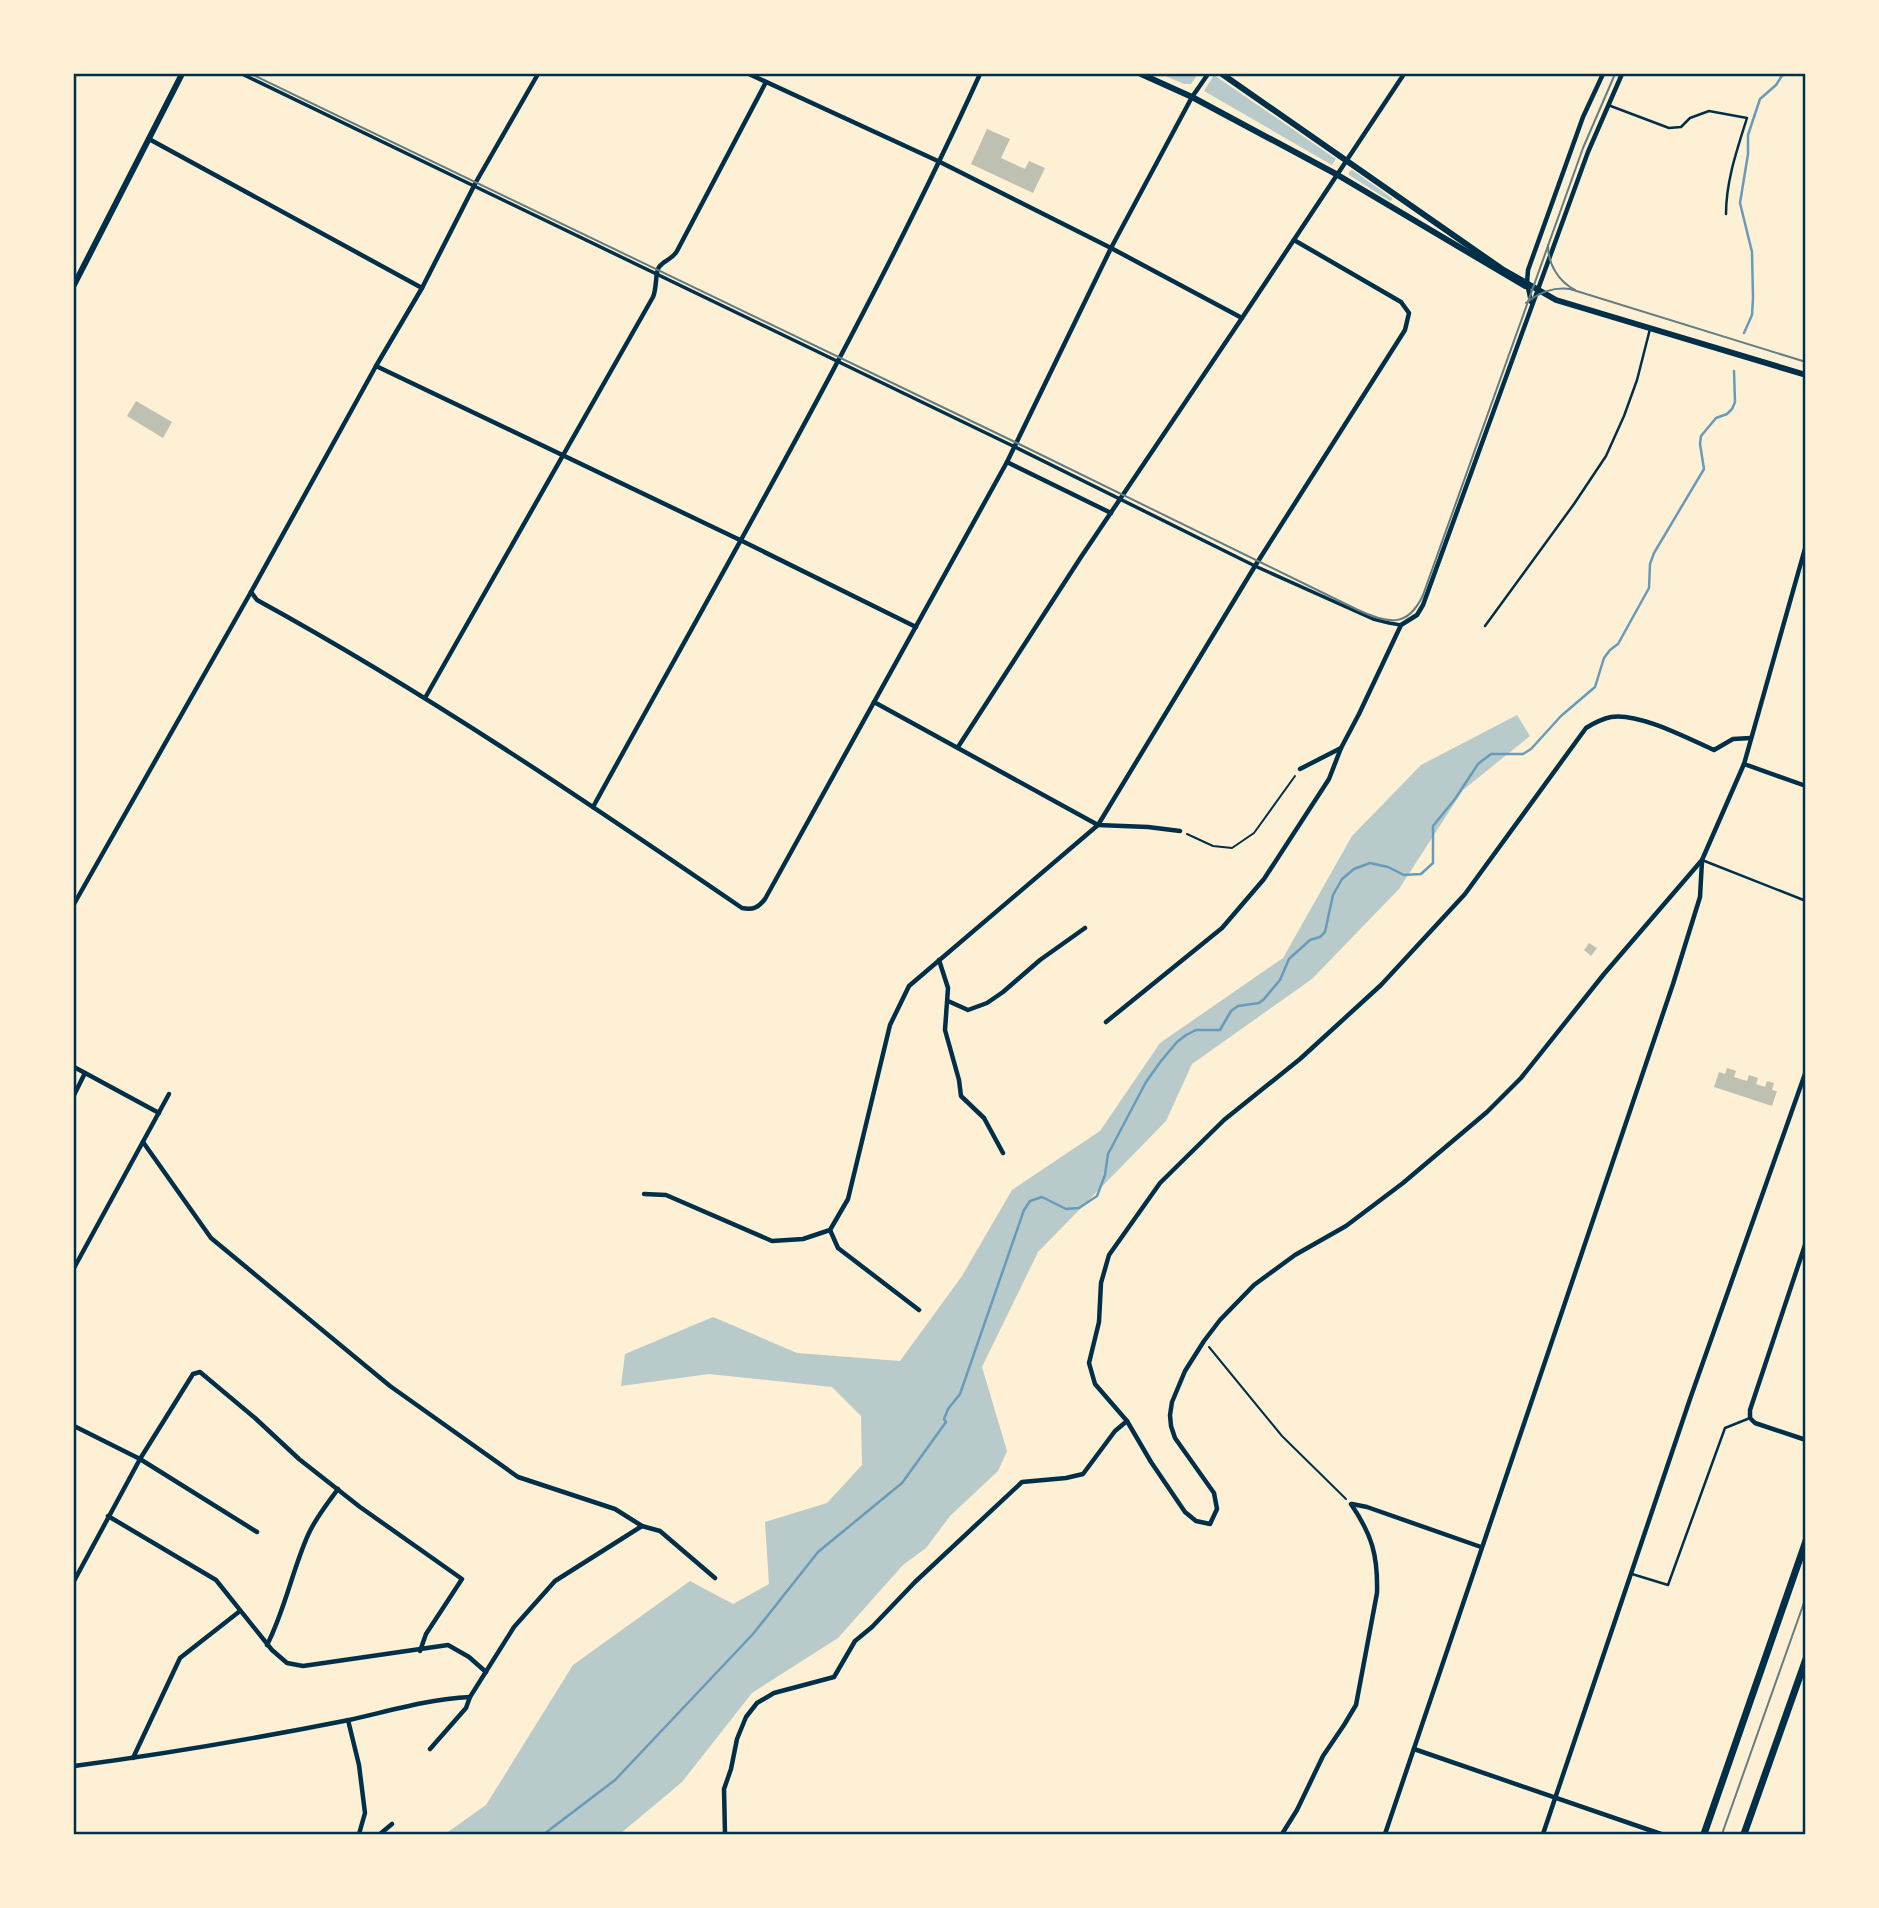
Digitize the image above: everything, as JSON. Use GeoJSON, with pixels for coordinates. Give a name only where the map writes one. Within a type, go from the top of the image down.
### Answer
{"type":"FeatureCollection","features":[{"type":"Feature","properties":{"kind":"main road"},"geometry":{"type":"LineString","coordinates":[[1704,1835],[1805,1541]]}},
{"type":"Feature","properties":{"kind":"main road"},"geometry":{"type":"LineString","coordinates":[[1744,1835],[1805,1659]]}},
{"type":"Feature","properties":{"kind":"street"},"geometry":{"type":"LineString","coordinates":[[74,285],[182,74]]}},
{"type":"Feature","properties":{"kind":"street"},"geometry":{"type":"LineString","coordinates":[[242,74],[657,273],[1255,566],[1373,619],[1401,625]]}},
{"type":"Feature","properties":{"kind":"street"},"geometry":{"type":"LineString","coordinates":[[74,904],[422,288],[537,74]]}},
{"type":"Feature","properties":{"kind":"street"},"geometry":{"type":"LineString","coordinates":[[749,74],[940,162],[1242,318]]}},
{"type":"Feature","properties":{"kind":"street"},"geometry":{"type":"LineString","coordinates":[[593,807],[838,361],[940,162],[980,74]]}},
{"type":"Feature","properties":{"kind":"street"},"geometry":{"type":"LineString","coordinates":[[1141,74],[1192,97],[1336,174],[1500,273],[1556,300],[1805,375]]}},
{"type":"Feature","properties":{"kind":"street"},"geometry":{"type":"LineString","coordinates":[[251,592],[257,600],[336,643],[425,698],[742,908],[751,910],[759,907],[1007,462],[1111,248],[1192,97],[1208,74]]}},
{"type":"Feature","properties":{"kind":"street"},"geometry":{"type":"LineString","coordinates":[[1222,74],[1527,285]]}},
{"type":"Feature","properties":{"kind":"street"},"geometry":{"type":"LineString","coordinates":[[958,747],[1081,557],[1404,74]]}},
{"type":"Feature","properties":{"kind":"street"},"geometry":{"type":"LineString","coordinates":[[1532,303],[1527,285],[1532,261],[1583,117],[1603,74]]}},
{"type":"Feature","properties":{"kind":"street"},"geometry":{"type":"LineString","coordinates":[[1106,1022],[1222,928],[1264,878],[1329,779],[1341,748],[1401,625],[1417,615],[1431,589],[1588,152],[1622,74]]}},
{"type":"Feature","properties":{"kind":"street"},"geometry":{"type":"LineString","coordinates":[[425,698],[653,297],[657,289],[659,267],[674,257],[766,82]]}},
{"type":"Feature","properties":{"kind":"street"},"geometry":{"type":"LineString","coordinates":[[149,139],[422,288]]}},
{"type":"Feature","properties":{"kind":"street"},"geometry":{"type":"LineString","coordinates":[[644,1194],[666,1195],[772,1241],[803,1239],[830,1230],[848,1199],[890,1025],[909,986],[1098,825],[1255,566],[1405,330],[1409,313],[1401,302],[1294,240]]}},
{"type":"Feature","properties":{"kind":"street"},"geometry":{"type":"LineString","coordinates":[[376,366],[916,627]]}},
{"type":"Feature","properties":{"kind":"street"},"geometry":{"type":"LineString","coordinates":[[1007,462],[1111,513]]}},
{"type":"Feature","properties":{"kind":"street"},"geometry":{"type":"LineString","coordinates":[[1751,738],[1733,739],[1714,750],[1658,726],[1634,719],[1613,716],[1586,728],[1465,894],[1381,985],[1300,1059],[1224,1120],[1160,1183],[1109,1255],[1101,1283],[1099,1322],[1089,1363],[1095,1384],[1127,1421],[1151,1462],[1185,1511],[1196,1521],[1210,1524],[1217,1509],[1214,1493],[1175,1438],[1171,1426],[1170,1415],[1185,1371],[1204,1341],[1254,1285],[1294,1255],[1346,1226],[1403,1183],[1487,1112],[1521,1078],[1604,974],[1702,860],[1744,764],[1805,545]]}},
{"type":"Feature","properties":{"kind":"street"},"geometry":{"type":"LineString","coordinates":[[1796,576],[1805,579]]}},
{"type":"Feature","properties":{"kind":"street"},"geometry":{"type":"LineString","coordinates":[[874,702],[1098,825],[1180,831]]}},
{"type":"Feature","properties":{"kind":"street"},"geometry":{"type":"LineString","coordinates":[[1300,769],[1341,748]]}},
{"type":"Feature","properties":{"kind":"street"},"geometry":{"type":"LineString","coordinates":[[1744,764],[1805,786]]}},
{"type":"Feature","properties":{"kind":"street"},"geometry":{"type":"LineString","coordinates":[[1385,1835],[1673,984],[1700,897],[1702,860]]}},
{"type":"Feature","properties":{"kind":"street"},"geometry":{"type":"LineString","coordinates":[[947,1000],[968,1010],[987,1003],[1085,928]]}},
{"type":"Feature","properties":{"kind":"street"},"geometry":{"type":"LineString","coordinates":[[939,960],[948,988],[946,1030],[961,1096],[984,1118],[1003,1153]]}},
{"type":"Feature","properties":{"kind":"street"},"geometry":{"type":"LineString","coordinates":[[74,1067],[159,1113]]}},
{"type":"Feature","properties":{"kind":"street"},"geometry":{"type":"LineString","coordinates":[[1543,1835],[1690,1399],[1805,1071]]}},
{"type":"Feature","properties":{"kind":"street"},"geometry":{"type":"LineString","coordinates":[[74,1095],[85,1073]]}},
{"type":"Feature","properties":{"kind":"street"},"geometry":{"type":"LineString","coordinates":[[74,1268],[169,1094]]}},
{"type":"Feature","properties":{"kind":"street"},"geometry":{"type":"LineString","coordinates":[[143,1142],[211,1238],[390,1386],[518,1477],[615,1509],[642,1526],[660,1531],[715,1578]]}},
{"type":"Feature","properties":{"kind":"street"},"geometry":{"type":"LineString","coordinates":[[830,1230],[838,1248],[919,1310]]}},
{"type":"Feature","properties":{"kind":"street"},"geometry":{"type":"LineString","coordinates":[[1805,1242],[1750,1410],[1750,1418],[1755,1423],[1805,1440]]}},
{"type":"Feature","properties":{"kind":"street"},"geometry":{"type":"LineString","coordinates":[[74,1581],[140,1459],[193,1374],[200,1372],[299,1459],[461,1579],[426,1633],[420,1651]]}},
{"type":"Feature","properties":{"kind":"street"},"geometry":{"type":"LineString","coordinates":[[724,1835],[724,1789],[737,1739],[746,1717],[757,1703],[774,1693],[834,1677],[855,1641],[1022,1482],[1083,1474],[1115,1431],[1127,1421]]}},
{"type":"Feature","properties":{"kind":"street"},"geometry":{"type":"LineString","coordinates":[[74,1426],[140,1459],[257,1532]]}},
{"type":"Feature","properties":{"kind":"street"},"geometry":{"type":"LineString","coordinates":[[267,1645],[309,1534],[338,1489]]}},
{"type":"Feature","properties":{"kind":"street"},"geometry":{"type":"LineString","coordinates":[[1351,1504],[1367,1507],[1481,1547]]}},
{"type":"Feature","properties":{"kind":"street"},"geometry":{"type":"LineString","coordinates":[[1282,1835],[1323,1756],[1356,1704],[1377,1593],[1377,1577],[1371,1539],[1351,1504]]}},
{"type":"Feature","properties":{"kind":"street"},"geometry":{"type":"LineString","coordinates":[[108,1516],[216,1580],[267,1645],[287,1662],[303,1666],[448,1645],[469,1657],[486,1672]]}},
{"type":"Feature","properties":{"kind":"street"},"geometry":{"type":"LineString","coordinates":[[430,1749],[466,1707],[514,1627],[555,1581],[642,1526]]}},
{"type":"Feature","properties":{"kind":"street"},"geometry":{"type":"LineString","coordinates":[[133,1759],[180,1658],[240,1611]]}},
{"type":"Feature","properties":{"kind":"street"},"geometry":{"type":"LineString","coordinates":[[74,1766],[133,1759],[348,1720],[444,1698],[470,1697]]}},
{"type":"Feature","properties":{"kind":"street"},"geometry":{"type":"LineString","coordinates":[[348,1720],[359,1765],[365,1813],[359,1835]]}},
{"type":"Feature","properties":{"kind":"street"},"geometry":{"type":"LineString","coordinates":[[1414,1749],[1661,1835]]}},
{"type":"Feature","properties":{"kind":"street"},"geometry":{"type":"LineString","coordinates":[[380,1835],[392,1824]]}},
{"type":"Feature","properties":{"kind":"lane"},"geometry":{"type":"LineString","coordinates":[[1608,105],[1669,128],[1681,127],[1690,118],[1709,111],[1747,118],[1735,154],[1726,195],[1726,214]]}},
{"type":"Feature","properties":{"kind":"lane"},"geometry":{"type":"LineString","coordinates":[[1485,626],[1574,505],[1606,456],[1637,380],[1650,329]]}},
{"type":"Feature","properties":{"kind":"lane"},"geometry":{"type":"LineString","coordinates":[[1702,860],[1805,901]]}},
{"type":"Feature","properties":{"kind":"lane"},"geometry":{"type":"LineString","coordinates":[[1632,1574],[1668,1585],[1725,1429],[1750,1418]]}},
{"type":"Feature","properties":{"kind":"path"},"geometry":{"type":"LineString","coordinates":[[1180,831],[1213,846],[1232,848],[1254,833],[1300,769]]}},
{"type":"Feature","properties":{"kind":"path"},"geometry":{"type":"LineString","coordinates":[[1204,1341],[1282,1436],[1351,1504]]}},
{"type":"Feature","properties":{"kind":"shaded area"},"geometry":{"type":"Polygon","coordinates":[[[1161,74],[1198,74],[1191,84],[1184,84],[1161,74]]]}},
{"type":"Feature","properties":{"kind":"shaded area"},"geometry":{"type":"Polygon","coordinates":[[[1214,75],[1336,159],[1332,165],[1204,91],[1214,75]]]}},
{"type":"Feature","properties":{"kind":"shaded area"},"geometry":{"type":"Polygon","coordinates":[[[1352,170],[1392,198],[1392,200],[1349,175],[1352,170]]]}},
{"type":"Feature","properties":{"kind":"shaded area"},"geometry":{"type":"Polygon","coordinates":[[[1517,715],[1530,736],[1463,790],[1399,889],[1312,979],[1192,1064],[1166,1121],[1038,1252],[982,1367],[1007,1451],[998,1471],[950,1516],[926,1548],[903,1565],[838,1638],[752,1693],[682,1782],[620,1834],[445,1834],[486,1805],[573,1665],[690,1581],[733,1604],[769,1584],[765,1522],[827,1503],[862,1465],[861,1416],[832,1387],[709,1374],[621,1386],[625,1354],[713,1317],[797,1353],[900,1361],[962,1276],[1012,1190],[1100,1131],[1160,1043],[1283,958],[1352,836],[1421,765],[1517,715]]]}},
{"type":"Feature","properties":{"kind":"building"},"geometry":{"type":"Polygon","coordinates":[[[987,129],[1010,139],[1001,158],[1025,169],[1029,161],[1045,168],[1033,193],[971,164],[987,129]]]}},
{"type":"Feature","properties":{"kind":"building"},"geometry":{"type":"Polygon","coordinates":[[[136,401],[172,422],[163,438],[127,416],[136,401]]]}},
{"type":"Feature","properties":{"kind":"building"},"geometry":{"type":"Polygon","coordinates":[[[1589,943],[1597,948],[1591,956],[1584,950],[1589,943]]]}},
{"type":"Feature","properties":{"kind":"building"},"geometry":{"type":"Polygon","coordinates":[[[1727,1068],[1736,1071],[1734,1077],[1747,1081],[1749,1075],[1758,1078],[1756,1084],[1765,1087],[1767,1081],[1774,1083],[1772,1090],[1777,1091],[1772,1106],[1714,1087],[1719,1072],[1725,1074],[1727,1068]]]}},
{"type":"Feature","properties":{"kind":"waterway"},"geometry":{"type":"LineString","coordinates":[[1744,333],[1752,315],[1753,298],[1752,252],[1740,203],[1748,154],[1748,135],[1760,99],[1776,85],[1783,74]]}},
{"type":"Feature","properties":{"kind":"waterway"},"geometry":{"type":"LineString","coordinates":[[544,1834],[615,1780],[753,1634],[818,1552],[902,1483],[946,1422],[944,1419],[948,1409],[960,1394],[1024,1210],[1030,1201],[1042,1197],[1066,1209],[1079,1208],[1097,1196],[1105,1175],[1108,1154],[1146,1082],[1177,1042],[1196,1030],[1220,1030],[1231,1011],[1238,1006],[1259,1003],[1264,999],[1280,980],[1289,959],[1310,940],[1325,932],[1333,895],[1342,879],[1354,869],[1370,863],[1388,867],[1404,875],[1421,874],[1433,863],[1433,826],[1478,764],[1491,754],[1523,754],[1531,749],[1561,716],[1595,687],[1604,658],[1618,644],[1649,588],[1650,564],[1654,553],[1704,469],[1701,436],[1716,418],[1732,409],[1735,402],[1734,371]]}},
{"type":"Feature","properties":{"kind":"tram line"},"geometry":{"type":"LineString","coordinates":[[251,74],[1358,610],[1388,620],[1404,618],[1417,606],[1423,595],[1583,148],[1615,74]]}},
{"type":"Feature","properties":{"kind":"tram line"},"geometry":{"type":"LineString","coordinates":[[1548,245],[1555,271],[1575,290]]}},
{"type":"Feature","properties":{"kind":"tram line"},"geometry":{"type":"LineString","coordinates":[[1526,303],[1547,291],[1570,289],[1806,362]]}},
{"type":"Feature","properties":{"kind":"tram line"},"geometry":{"type":"LineString","coordinates":[[1722,1834],[1806,1597]]}}]}
